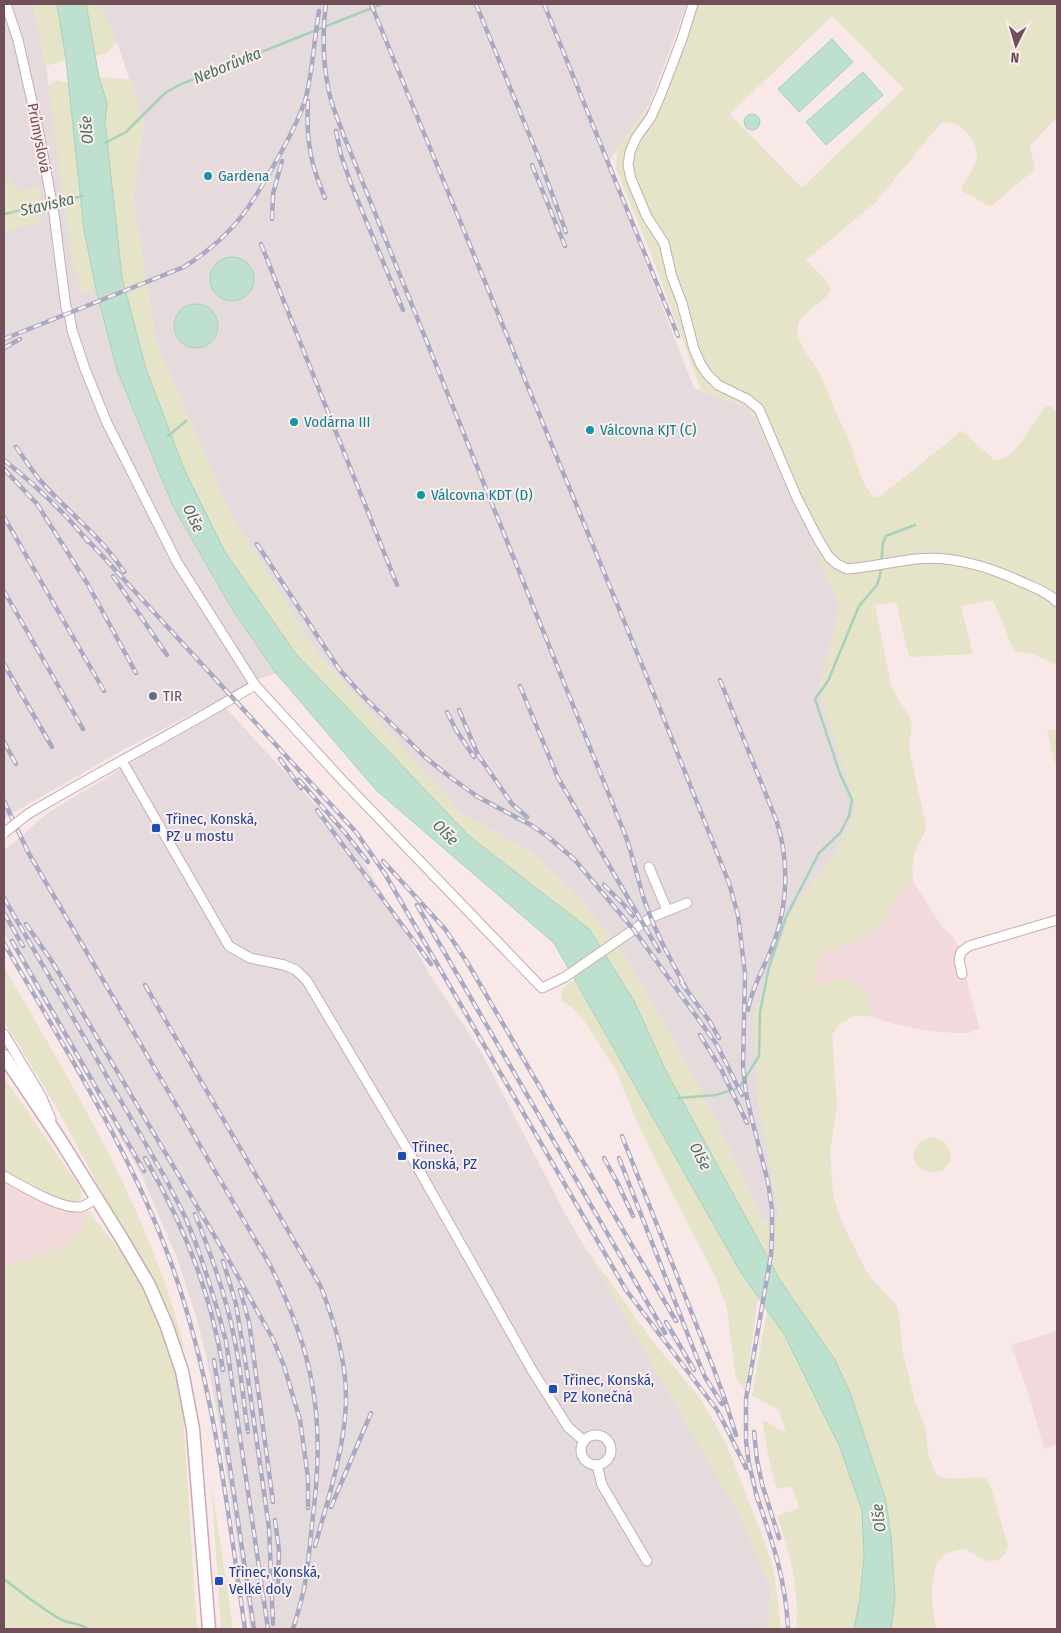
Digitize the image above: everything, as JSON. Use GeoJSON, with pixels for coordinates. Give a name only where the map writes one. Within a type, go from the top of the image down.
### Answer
{"type":"FeatureCollection","features":[{"type":"Feature","properties":{"kind":"main road"},"geometry":{"type":"LineString","coordinates":[[4,1056],[97,1198],[149,1285],[166,1324],[182,1372],[193,1429],[209,1629]]}},
{"type":"Feature","properties":{"kind":"street","name":"Průmyslová"},"geometry":{"type":"LineString","coordinates":[[6,4],[18,40],[28,81],[54,214],[66,305],[85,369],[107,423],[177,562],[255,685],[343,781],[542,988],[565,977],[612,944],[667,910]]}},
{"type":"Feature","properties":{"kind":"street"},"geometry":{"type":"LineString","coordinates":[[693,4],[661,94],[651,117],[636,138],[630,152],[628,165],[631,178],[647,217],[664,243],[672,277],[682,303],[694,349],[701,364],[708,375],[718,384],[747,399],[759,409],[797,498],[818,539],[829,557],[837,564],[846,569],[917,559],[958,561],[980,566],[1016,580],[1053,597],[1057,602]]}},
{"type":"Feature","properties":{"kind":"street"},"geometry":{"type":"LineString","coordinates":[[4,833],[28,814],[74,786],[122,761],[255,685]]}},
{"type":"Feature","properties":{"kind":"street"},"geometry":{"type":"LineString","coordinates":[[122,761],[229,946],[250,958],[284,965],[296,970],[308,981],[415,1162],[532,1370],[568,1427],[584,1441]]}},
{"type":"Feature","properties":{"kind":"street"},"geometry":{"type":"LineString","coordinates":[[649,867],[667,910],[687,903]]}},
{"type":"Feature","properties":{"kind":"street"},"geometry":{"type":"LineString","coordinates":[[962,974],[959,960],[961,952],[969,946],[1057,920]]}},
{"type":"Feature","properties":{"kind":"street"},"geometry":{"type":"LineString","coordinates":[[4,1034],[41,1096],[59,1138]]}},
{"type":"Feature","properties":{"kind":"street"},"geometry":{"type":"LineString","coordinates":[[4,1068],[26,1090]]}},
{"type":"Feature","properties":{"kind":"street"},"geometry":{"type":"LineString","coordinates":[[4,1176],[66,1207],[82,1207],[97,1198]]}},
{"type":"Feature","properties":{"kind":"street"},"geometry":{"type":"LineString","coordinates":[[590,1437],[604,1438],[610,1449],[607,1460],[597,1465],[590,1464],[584,1460],[581,1454],[581,1447],[584,1441],[590,1437]]}},
{"type":"Feature","properties":{"kind":"street"},"geometry":{"type":"LineString","coordinates":[[597,1465],[602,1485],[647,1561]]}},
{"type":"Feature","properties":{"kind":"shaded area"},"geometry":{"type":"Polygon","coordinates":[[[4,4],[33,4],[46,66],[72,260],[83,293],[96,289],[117,370],[173,506],[232,609],[276,673],[261,678],[121,751],[4,818],[4,4]]]}},
{"type":"Feature","properties":{"kind":"shaded area"},"geometry":{"type":"Polygon","coordinates":[[[33,4],[57,4],[66,60],[46,66],[33,4]]]}},
{"type":"Feature","properties":{"kind":"shaded area"},"geometry":{"type":"Polygon","coordinates":[[[86,4],[101,4],[117,42],[107,53],[95,56],[86,4]]]}},
{"type":"Feature","properties":{"kind":"shaded area"},"geometry":{"type":"Polygon","coordinates":[[[101,4],[687,4],[650,103],[607,164],[694,388],[749,408],[810,535],[839,605],[819,690],[856,808],[838,848],[790,915],[758,1100],[780,1219],[764,1222],[704,1095],[627,958],[585,904],[530,851],[462,814],[317,653],[230,512],[156,342],[133,197],[144,124],[117,42],[101,4]]]}},
{"type":"Feature","properties":{"kind":"shaded area"},"geometry":{"type":"Polygon","coordinates":[[[699,4],[1057,4],[1057,117],[1030,146],[1035,169],[991,206],[988,206],[961,190],[977,158],[976,148],[970,136],[953,123],[946,122],[940,124],[875,203],[806,260],[826,280],[831,289],[824,299],[800,320],[798,325],[799,338],[802,345],[821,376],[863,480],[875,497],[879,497],[961,431],[994,460],[1002,459],[1017,447],[1047,406],[1057,412],[1057,665],[1033,654],[1014,651],[993,600],[961,606],[973,654],[909,657],[896,602],[875,605],[891,685],[899,701],[907,711],[912,724],[909,746],[926,826],[914,856],[913,881],[903,888],[879,929],[821,955],[812,980],[823,986],[834,980],[843,979],[863,988],[873,1017],[855,1015],[840,1024],[832,1035],[837,1106],[830,1151],[833,1194],[837,1209],[869,1276],[896,1304],[899,1314],[902,1349],[915,1401],[926,1430],[928,1453],[936,1474],[956,1479],[987,1479],[1008,1546],[1001,1558],[991,1561],[978,1557],[967,1549],[957,1550],[943,1556],[936,1566],[932,1591],[937,1629],[891,1629],[895,1599],[891,1536],[886,1501],[835,1360],[780,1280],[666,1071],[634,1001],[589,929],[469,836],[296,654],[225,552],[184,469],[146,369],[122,278],[105,121],[107,104],[99,77],[131,80],[144,124],[133,197],[156,342],[230,512],[317,653],[462,814],[530,851],[585,904],[627,958],[704,1095],[764,1222],[780,1219],[758,1100],[753,1017],[790,915],[838,848],[856,808],[819,690],[839,606],[810,535],[749,408],[701,390],[652,256],[616,169],[617,150],[642,115],[667,87],[699,4]],[[832,16],[730,114],[802,188],[904,89],[832,16]]]}},
{"type":"Feature","properties":{"kind":"shaded area"},"geometry":{"type":"Polygon","coordinates":[[[57,80],[68,83],[84,230],[96,289],[83,293],[72,260],[48,86],[57,80]]]}},
{"type":"Feature","properties":{"kind":"shaded area"},"geometry":{"type":"Polygon","coordinates":[[[10,178],[16,191],[40,187],[42,222],[4,232],[4,179],[10,178]]]}},
{"type":"Feature","properties":{"kind":"shaded area"},"geometry":{"type":"Polygon","coordinates":[[[225,707],[354,847],[429,973],[481,1052],[566,1215],[741,1517],[771,1590],[767,1629],[250,1629],[219,1424],[205,1351],[177,1258],[142,1176],[4,933],[4,851],[49,812],[225,707]]]}},
{"type":"Feature","properties":{"kind":"shaded area"},"geometry":{"type":"Polygon","coordinates":[[[1057,729],[1057,771],[1047,731],[1057,729]]]}},
{"type":"Feature","properties":{"kind":"shaded area"},"geometry":{"type":"Polygon","coordinates":[[[913,881],[944,929],[953,937],[966,959],[965,975],[980,1029],[967,1033],[953,1033],[923,1030],[894,1024],[873,1017],[862,988],[842,978],[831,980],[823,986],[812,980],[821,955],[879,929],[903,888],[913,881]]]}},
{"type":"Feature","properties":{"kind":"shaded area"},"geometry":{"type":"Polygon","coordinates":[[[4,967],[87,1113],[125,1187],[162,1275],[186,1355],[164,1301],[114,1215],[57,1108],[4,1021],[4,967]]]}},
{"type":"Feature","properties":{"kind":"shaded area"},"geometry":{"type":"Polygon","coordinates":[[[575,980],[740,1271],[758,1298],[745,1390],[737,1380],[727,1309],[716,1278],[634,1115],[616,1070],[585,1022],[576,1011],[561,999],[565,987],[575,980]]]}},
{"type":"Feature","properties":{"kind":"shaded area"},"geometry":{"type":"Polygon","coordinates":[[[4,1078],[81,1189],[81,1199],[79,1201],[67,1204],[4,1173],[4,1078]]]}},
{"type":"Feature","properties":{"kind":"shaded area"},"geometry":{"type":"Polygon","coordinates":[[[934,1137],[945,1143],[949,1149],[951,1161],[942,1171],[931,1172],[917,1165],[914,1152],[917,1145],[924,1140],[934,1137]]]}},
{"type":"Feature","properties":{"kind":"shaded area"},"geometry":{"type":"Polygon","coordinates":[[[4,1173],[67,1204],[87,1209],[80,1232],[55,1250],[4,1266],[4,1173]]]}},
{"type":"Feature","properties":{"kind":"shaded area"},"geometry":{"type":"Polygon","coordinates":[[[87,1209],[125,1257],[162,1323],[182,1398],[197,1629],[4,1629],[4,1266],[55,1250],[80,1232],[87,1209]]]}},
{"type":"Feature","properties":{"kind":"shaded area"},"geometry":{"type":"Polygon","coordinates":[[[581,1241],[651,1339],[699,1397],[726,1443],[770,1557],[775,1578],[781,1629],[767,1629],[771,1590],[741,1517],[581,1241]]]}},
{"type":"Feature","properties":{"kind":"shaded area"},"geometry":{"type":"Polygon","coordinates":[[[767,1311],[804,1369],[825,1411],[860,1502],[864,1555],[854,1629],[796,1629],[797,1600],[793,1572],[777,1516],[799,1508],[792,1486],[777,1489],[767,1449],[764,1420],[786,1434],[779,1410],[752,1395],[767,1311]]]}},
{"type":"Feature","properties":{"kind":"shaded area"},"geometry":{"type":"Polygon","coordinates":[[[1057,1331],[1057,1444],[1047,1449],[1044,1448],[1028,1393],[1011,1345],[1057,1331]]]}},
{"type":"Feature","properties":{"kind":"shaded area"},"geometry":{"type":"Polygon","coordinates":[[[211,1480],[233,1629],[221,1629],[211,1480]]]}},
{"type":"Feature","properties":{"kind":"water","name":"Olše"},"geometry":{"type":"Polygon","coordinates":[[[57,4],[86,4],[99,77],[107,104],[105,121],[122,278],[146,369],[184,469],[225,552],[296,654],[469,836],[589,929],[634,1001],[666,1071],[780,1280],[835,1360],[851,1395],[886,1501],[891,1536],[895,1599],[891,1629],[854,1629],[860,1598],[864,1557],[862,1510],[839,1445],[785,1336],[740,1271],[554,943],[376,790],[276,673],[232,609],[173,506],[117,370],[96,289],[84,230],[66,60],[57,4]]]}},
{"type":"Feature","properties":{"kind":"water"},"geometry":{"type":"Polygon","coordinates":[[[832,39],[853,62],[799,112],[778,89],[832,39]]]}},
{"type":"Feature","properties":{"kind":"water"},"geometry":{"type":"Polygon","coordinates":[[[863,72],[883,95],[826,145],[806,122],[863,72]]]}},
{"type":"Feature","properties":{"kind":"water"},"geometry":{"type":"Polygon","coordinates":[[[749,114],[755,114],[760,119],[758,128],[749,130],[744,125],[744,119],[749,114]]]}},
{"type":"Feature","properties":{"kind":"water"},"geometry":{"type":"Polygon","coordinates":[[[236,257],[248,263],[253,270],[253,288],[248,295],[241,300],[228,301],[220,298],[213,291],[210,275],[213,267],[220,260],[236,257]]]}},
{"type":"Feature","properties":{"kind":"water"},"geometry":{"type":"Polygon","coordinates":[[[200,304],[212,310],[217,317],[217,335],[212,342],[205,347],[192,348],[184,345],[177,338],[174,322],[177,314],[184,307],[200,304]]]}},
{"type":"Feature","properties":{"kind":"waterway","name":"Neborůvka"},"geometry":{"type":"LineString","coordinates":[[105,143],[126,132],[165,93],[181,84],[382,4]]}},
{"type":"Feature","properties":{"kind":"waterway","name":"Staviska"},"geometry":{"type":"LineString","coordinates":[[4,214],[83,196]]}},
{"type":"Feature","properties":{"kind":"waterway"},"geometry":{"type":"LineString","coordinates":[[168,436],[186,421]]}},
{"type":"Feature","properties":{"kind":"waterway"},"geometry":{"type":"LineString","coordinates":[[678,1098],[716,1095],[739,1088],[759,1056],[760,1012],[769,967],[786,917],[819,853],[840,833],[849,816],[852,800],[840,774],[815,699],[828,681],[859,606],[877,585],[880,576],[883,543],[886,536],[915,525]]}},
{"type":"Feature","properties":{"kind":"waterway"},"geometry":{"type":"LineString","coordinates":[[4,1579],[55,1616],[88,1629]]}},
{"type":"Feature","properties":{"kind":"railway"},"geometry":{"type":"LineString","coordinates":[[326,4],[324,59],[329,92],[344,136],[626,837],[651,917],[667,953],[686,988]]}},
{"type":"Feature","properties":{"kind":"railway"},"geometry":{"type":"LineString","coordinates":[[371,4],[658,704],[729,883],[738,915],[745,974],[743,1067],[746,1093],[768,1182],[772,1210],[771,1255],[746,1399],[746,1441],[749,1464],[758,1501]]}},
{"type":"Feature","properties":{"kind":"railway"},"geometry":{"type":"LineString","coordinates":[[476,4],[540,161],[566,232]]}},
{"type":"Feature","properties":{"kind":"railway"},"geometry":{"type":"LineString","coordinates":[[544,4],[678,336]]}},
{"type":"Feature","properties":{"kind":"railway"},"geometry":{"type":"LineString","coordinates":[[4,339],[184,267],[229,231],[250,205],[287,142],[301,113],[312,65],[319,11]]}},
{"type":"Feature","properties":{"kind":"railway"},"geometry":{"type":"LineString","coordinates":[[308,101],[310,151],[325,198]]}},
{"type":"Feature","properties":{"kind":"railway"},"geometry":{"type":"LineString","coordinates":[[336,131],[341,155],[351,184],[403,310]]}},
{"type":"Feature","properties":{"kind":"railway"},"geometry":{"type":"LineString","coordinates":[[272,219],[273,194],[282,161]]}},
{"type":"Feature","properties":{"kind":"railway"},"geometry":{"type":"LineString","coordinates":[[532,165],[565,246]]}},
{"type":"Feature","properties":{"kind":"railway"},"geometry":{"type":"LineString","coordinates":[[261,244],[397,585]]}},
{"type":"Feature","properties":{"kind":"railway"},"geometry":{"type":"LineString","coordinates":[[4,348],[20,339]]}},
{"type":"Feature","properties":{"kind":"railway"},"geometry":{"type":"LineString","coordinates":[[16,447],[39,479],[105,546],[124,572]]}},
{"type":"Feature","properties":{"kind":"railway"},"geometry":{"type":"LineString","coordinates":[[4,460],[48,498],[88,542]]}},
{"type":"Feature","properties":{"kind":"railway"},"geometry":{"type":"LineString","coordinates":[[4,469],[37,504],[87,583],[136,673]]}},
{"type":"Feature","properties":{"kind":"railway"},"geometry":{"type":"LineString","coordinates":[[4,517],[104,691]]}},
{"type":"Feature","properties":{"kind":"railway"},"geometry":{"type":"LineString","coordinates":[[84,536],[356,832],[385,874],[626,1290],[717,1410],[746,1468]]}},
{"type":"Feature","properties":{"kind":"railway"},"geometry":{"type":"LineString","coordinates":[[257,544],[339,669],[364,697],[425,757],[450,777],[478,797],[531,825],[574,859],[634,930],[717,1045],[742,1095]]}},
{"type":"Feature","properties":{"kind":"railway"},"geometry":{"type":"LineString","coordinates":[[113,576],[167,655]]}},
{"type":"Feature","properties":{"kind":"railway"},"geometry":{"type":"LineString","coordinates":[[4,591],[83,729]]}},
{"type":"Feature","properties":{"kind":"railway"},"geometry":{"type":"LineString","coordinates":[[4,664],[52,747]]}},
{"type":"Feature","properties":{"kind":"railway"},"geometry":{"type":"LineString","coordinates":[[720,680],[777,822],[784,852],[784,898],[779,928],[756,984],[748,1010]]}},
{"type":"Feature","properties":{"kind":"railway"},"geometry":{"type":"LineString","coordinates":[[520,686],[558,778],[659,951]]}},
{"type":"Feature","properties":{"kind":"railway"},"geometry":{"type":"LineString","coordinates":[[459,710],[478,755],[512,804],[527,817]]}},
{"type":"Feature","properties":{"kind":"railway"},"geometry":{"type":"LineString","coordinates":[[447,712],[456,730],[474,757]]}},
{"type":"Feature","properties":{"kind":"railway"},"geometry":{"type":"LineString","coordinates":[[4,742],[16,764]]}},
{"type":"Feature","properties":{"kind":"railway"},"geometry":{"type":"LineString","coordinates":[[280,759],[301,788]]}},
{"type":"Feature","properties":{"kind":"railway"},"geometry":{"type":"LineString","coordinates":[[299,780],[368,862]]}},
{"type":"Feature","properties":{"kind":"railway"},"geometry":{"type":"LineString","coordinates":[[4,801],[28,852],[270,1265],[296,1323],[312,1384],[317,1419],[318,1454],[307,1573],[293,1629]]}},
{"type":"Feature","properties":{"kind":"railway"},"geometry":{"type":"LineString","coordinates":[[317,810],[431,964]]}},
{"type":"Feature","properties":{"kind":"railway"},"geometry":{"type":"LineString","coordinates":[[383,861],[445,929],[467,962],[676,1321]]}},
{"type":"Feature","properties":{"kind":"railway"},"geometry":{"type":"LineString","coordinates":[[604,885],[633,916]]}},
{"type":"Feature","properties":{"kind":"railway"},"geometry":{"type":"LineString","coordinates":[[4,898],[163,1174],[186,1219],[198,1249],[226,1341],[268,1629]]}},
{"type":"Feature","properties":{"kind":"railway"},"geometry":{"type":"LineString","coordinates":[[417,905],[665,1333]]}},
{"type":"Feature","properties":{"kind":"railway"},"geometry":{"type":"LineString","coordinates":[[4,913],[23,946]]}},
{"type":"Feature","properties":{"kind":"railway"},"geometry":{"type":"LineString","coordinates":[[26,924],[53,963],[227,1257],[273,1339],[284,1366],[300,1420],[308,1478],[308,1508]]}},
{"type":"Feature","properties":{"kind":"railway"},"geometry":{"type":"LineString","coordinates":[[12,941],[144,1171]]}},
{"type":"Feature","properties":{"kind":"railway"},"geometry":{"type":"LineString","coordinates":[[4,943],[72,1059],[115,1138],[154,1218],[170,1260],[185,1305],[208,1396],[225,1489],[245,1629]]}},
{"type":"Feature","properties":{"kind":"railway"},"geometry":{"type":"LineString","coordinates":[[681,982],[710,1022],[719,1038]]}},
{"type":"Feature","properties":{"kind":"railway"},"geometry":{"type":"LineString","coordinates":[[145,985],[321,1287],[331,1315],[342,1358],[346,1388],[345,1421],[335,1475],[315,1546]]}},
{"type":"Feature","properties":{"kind":"railway"},"geometry":{"type":"LineString","coordinates":[[700,1035],[721,1069],[747,1123]]}},
{"type":"Feature","properties":{"kind":"railway"},"geometry":{"type":"LineString","coordinates":[[622,1136],[713,1367],[736,1435]]}},
{"type":"Feature","properties":{"kind":"railway"},"geometry":{"type":"LineString","coordinates":[[145,1158],[172,1208],[204,1287],[212,1314],[223,1370]]}},
{"type":"Feature","properties":{"kind":"railway"},"geometry":{"type":"LineString","coordinates":[[604,1158],[633,1216]]}},
{"type":"Feature","properties":{"kind":"railway"},"geometry":{"type":"LineString","coordinates":[[619,1158],[697,1358],[705,1377],[722,1404]]}},
{"type":"Feature","properties":{"kind":"railway"},"geometry":{"type":"LineString","coordinates":[[195,1214],[218,1275],[231,1321],[248,1432]]}},
{"type":"Feature","properties":{"kind":"railway"},"geometry":{"type":"LineString","coordinates":[[223,1261],[236,1304],[269,1528],[273,1624]]}},
{"type":"Feature","properties":{"kind":"railway"},"geometry":{"type":"LineString","coordinates":[[240,1290],[249,1322],[273,1502]]}},
{"type":"Feature","properties":{"kind":"railway"},"geometry":{"type":"LineString","coordinates":[[666,1322],[694,1370]]}},
{"type":"Feature","properties":{"kind":"railway"},"geometry":{"type":"LineString","coordinates":[[214,1360],[254,1629]]}},
{"type":"Feature","properties":{"kind":"railway"},"geometry":{"type":"LineString","coordinates":[[331,1507],[371,1413]]}},
{"type":"Feature","properties":{"kind":"railway"},"geometry":{"type":"LineString","coordinates":[[754,1432],[762,1484],[779,1538]]}},
{"type":"Feature","properties":{"kind":"railway"},"geometry":{"type":"LineString","coordinates":[[756,1494],[773,1544],[781,1577],[788,1629]]}},
{"type":"Feature","properties":{"kind":"railway"},"geometry":{"type":"LineString","coordinates":[[275,1520],[279,1550],[278,1587]]}},
{"type":"Feature","properties":{"kind":"place","name":"Gardena"},"geometry":{"type":"Point","coordinates":[208,176]}},
{"type":"Feature","properties":{"kind":"place","name":"Vodárna III"},"geometry":{"type":"Point","coordinates":[294,422]}},
{"type":"Feature","properties":{"kind":"place","name":"Válcovna KJT (C)"},"geometry":{"type":"Point","coordinates":[590,430]}},
{"type":"Feature","properties":{"kind":"place","name":"Válcovna KDT (D)"},"geometry":{"type":"Point","coordinates":[421,495]}},
{"type":"Feature","properties":{"kind":"place","name":"TIR"},"geometry":{"type":"Point","coordinates":[153,696]}},
{"type":"Feature","properties":{"kind":"place","name":"Třinec, Konská, PZ u mostu"},"geometry":{"type":"Point","coordinates":[156,828]}},
{"type":"Feature","properties":{"kind":"place","name":"Třinec, Konská, PZ"},"geometry":{"type":"Point","coordinates":[402,1156]}},
{"type":"Feature","properties":{"kind":"place","name":"Třinec, Konská, PZ konečná"},"geometry":{"type":"Point","coordinates":[553,1389]}},
{"type":"Feature","properties":{"kind":"place","name":"Třinec, Konská, Velké doly"},"geometry":{"type":"Point","coordinates":[219,1581]}}]}
